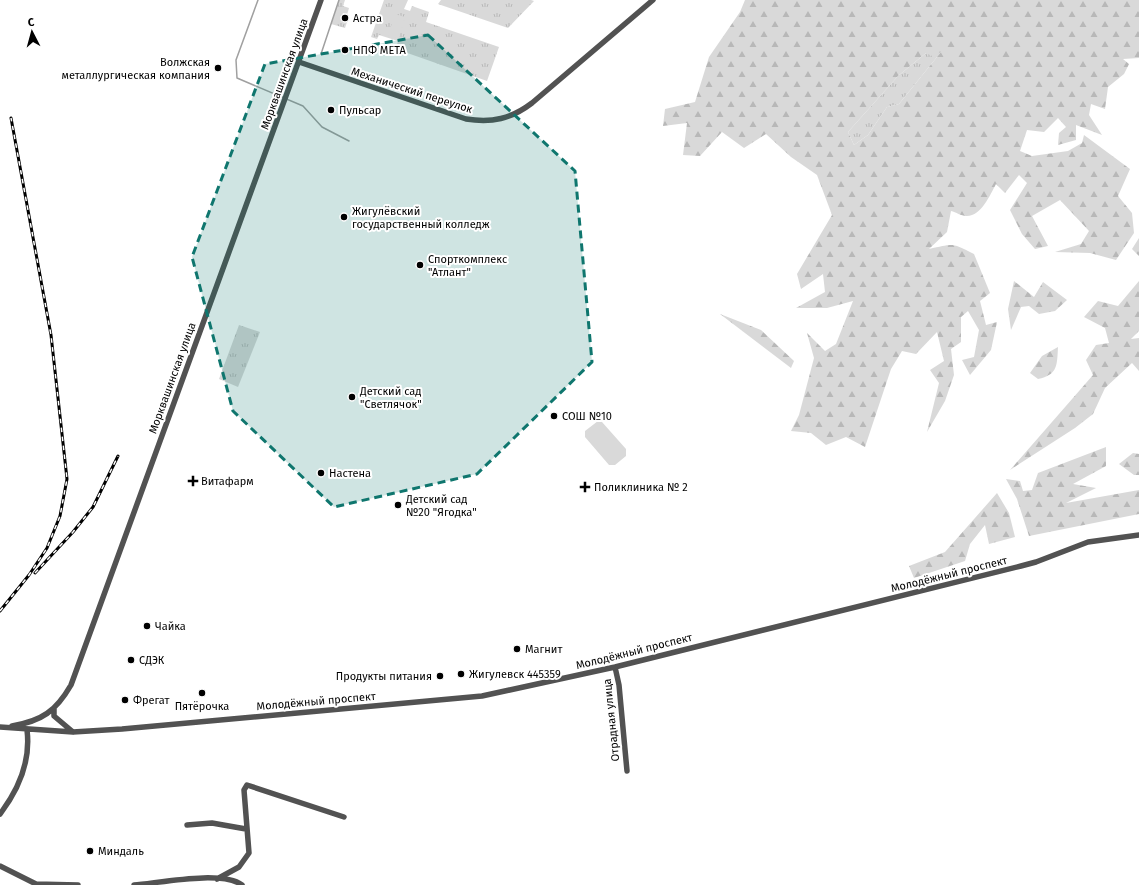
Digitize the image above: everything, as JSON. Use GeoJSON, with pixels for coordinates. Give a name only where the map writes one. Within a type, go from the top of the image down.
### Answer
{"type":"FeatureCollection","features":[{"type":"Feature","properties":{"kind":"street","name":"Морквашинская улица"},"geometry":{"type":"LineString","coordinates":[[2,727],[34,720],[54,709],[64,696],[78,667],[321,0]]}},
{"type":"Feature","properties":{"kind":"street","name":"Механический переулок"},"geometry":{"type":"LineString","coordinates":[[299,62],[466,119],[491,121],[501,120],[520,112],[653,0]]}},
{"type":"Feature","properties":{"kind":"street","name":"Молодёжный проспект"},"geometry":{"type":"LineString","coordinates":[[2,727],[27,730],[73,732],[122,730],[469,698],[615,667],[1036,562],[1088,542],[1139,535]]}},
{"type":"Feature","properties":{"kind":"street","name":"Отрадная улица"},"geometry":{"type":"LineString","coordinates":[[615,667],[619,685],[627,771]]}},
{"type":"Feature","properties":{"kind":"street"},"geometry":{"type":"LineString","coordinates":[[54,709],[54,716],[73,732]]}},
{"type":"Feature","properties":{"kind":"street"},"geometry":{"type":"LineString","coordinates":[[0,814],[12,798],[26,765],[28,751],[27,730]]}},
{"type":"Feature","properties":{"kind":"street"},"geometry":{"type":"LineString","coordinates":[[217,878],[239,867],[249,853],[244,790],[247,785],[344,817]]}},
{"type":"Feature","properties":{"kind":"street"},"geometry":{"type":"LineString","coordinates":[[187,825],[212,823],[246,829]]}},
{"type":"Feature","properties":{"kind":"street"},"geometry":{"type":"LineString","coordinates":[[0,866],[26,881],[36,884],[78,885]]}},
{"type":"Feature","properties":{"kind":"street"},"geometry":{"type":"LineString","coordinates":[[134,885],[186,879],[217,878],[236,881],[242,885]]}},
{"type":"Feature","properties":{"kind":"highlighted area"},"geometry":{"type":"Polygon","coordinates":[[[428,35],[575,171],[592,362],[477,474],[334,507],[233,411],[192,257],[265,64],[428,35]]]}},
{"type":"Feature","properties":{"kind":"green space"},"geometry":{"type":"Polygon","coordinates":[[[339,0],[345,0],[343,6],[349,8],[347,15],[343,13],[341,20],[347,22],[345,28],[331,24],[339,0]]]}},
{"type":"Feature","properties":{"kind":"green space"},"geometry":{"type":"Polygon","coordinates":[[[384,0],[408,0],[404,9],[410,11],[412,6],[429,12],[426,22],[499,47],[487,81],[396,49],[398,41],[379,35],[377,39],[371,37],[384,0]]]}},
{"type":"Feature","properties":{"kind":"green space"},"geometry":{"type":"Polygon","coordinates":[[[441,0],[534,1],[508,28],[438,4],[441,0]]]}},
{"type":"Feature","properties":{"kind":"green space"},"geometry":{"type":"Polygon","coordinates":[[[745,0],[1139,0],[1139,58],[1123,59],[1129,64],[1124,74],[1108,87],[1105,109],[1091,104],[1089,115],[1102,135],[1076,125],[1076,140],[1058,145],[1059,133],[1066,127],[1058,118],[1044,132],[1027,130],[1020,151],[1032,156],[1068,151],[1082,143],[1084,135],[1130,169],[1118,196],[1132,213],[1134,233],[1116,260],[1090,253],[1055,252],[1081,244],[1089,231],[1060,200],[1032,216],[1048,246],[1035,249],[1022,234],[1010,210],[1027,183],[1019,175],[1005,193],[996,184],[988,199],[976,213],[966,216],[951,211],[947,232],[929,249],[952,245],[974,254],[990,293],[980,301],[986,325],[997,322],[991,350],[970,375],[962,360],[974,357],[979,330],[968,311],[961,317],[961,342],[951,349],[954,375],[945,401],[927,432],[939,383],[930,370],[944,361],[937,332],[916,354],[902,351],[891,369],[865,447],[846,437],[826,445],[811,433],[791,431],[799,415],[814,358],[807,333],[825,351],[836,344],[853,301],[827,308],[796,308],[825,292],[823,274],[801,289],[797,274],[832,215],[817,175],[791,157],[766,134],[744,148],[722,132],[700,156],[683,155],[687,123],[663,126],[665,109],[695,102],[709,57],[740,12],[745,0]],[[941,52],[932,56],[926,53],[898,76],[848,132],[854,145],[868,135],[887,107],[899,104],[941,52]]]}},
{"type":"Feature","properties":{"kind":"green space"},"geometry":{"type":"Polygon","coordinates":[[[395,14],[405,17],[399,38],[388,35],[395,14]]]}},
{"type":"Feature","properties":{"kind":"green space"},"geometry":{"type":"Polygon","coordinates":[[[941,52],[899,104],[887,107],[868,135],[854,145],[848,132],[898,76],[926,53],[941,52]]]}},
{"type":"Feature","properties":{"kind":"green space"},"geometry":{"type":"Polygon","coordinates":[[[1139,238],[1139,256],[1132,249],[1139,238]]]}},
{"type":"Feature","properties":{"kind":"green space"},"geometry":{"type":"Polygon","coordinates":[[[1014,281],[1034,297],[1043,282],[1067,300],[1055,311],[1039,314],[1029,306],[1021,307],[1011,330],[1008,309],[1014,281]]]}},
{"type":"Feature","properties":{"kind":"green space"},"geometry":{"type":"Polygon","coordinates":[[[1139,281],[1139,331],[1131,339],[1139,338],[1139,371],[1132,363],[1105,388],[1093,414],[1075,428],[1010,470],[1093,375],[1086,360],[1096,345],[1109,343],[1105,328],[1084,317],[1098,301],[1118,306],[1139,281]]]}},
{"type":"Feature","properties":{"kind":"green space"},"geometry":{"type":"Polygon","coordinates":[[[720,314],[761,330],[794,361],[791,368],[720,314]]]}},
{"type":"Feature","properties":{"kind":"green space"},"geometry":{"type":"Polygon","coordinates":[[[239,325],[260,332],[238,387],[219,379],[239,325]]]}},
{"type":"Feature","properties":{"kind":"green space"},"geometry":{"type":"Polygon","coordinates":[[[1058,347],[1057,364],[1053,372],[1038,379],[1030,373],[1042,356],[1058,347]]]}},
{"type":"Feature","properties":{"kind":"green space"},"geometry":{"type":"Polygon","coordinates":[[[598,421],[602,422],[626,449],[626,456],[615,465],[609,465],[585,437],[585,431],[598,421]]]}},
{"type":"Feature","properties":{"kind":"green space"},"geometry":{"type":"Polygon","coordinates":[[[1106,447],[1106,466],[1073,484],[1096,488],[1066,503],[1139,490],[1139,514],[1029,536],[1017,499],[1006,479],[1020,481],[1023,491],[1032,490],[1038,473],[1106,447]]]}},
{"type":"Feature","properties":{"kind":"green space"},"geometry":{"type":"Polygon","coordinates":[[[1133,453],[1139,454],[1139,475],[1134,475],[1119,464],[1133,453]]]}},
{"type":"Feature","properties":{"kind":"green space"},"geometry":{"type":"Polygon","coordinates":[[[997,493],[1009,513],[1015,537],[989,544],[985,525],[970,544],[965,561],[914,578],[909,566],[945,552],[997,493]]]}},
{"type":"Feature","properties":{"kind":"waterway"},"geometry":{"type":"LineString","coordinates":[[258,0],[236,60],[237,78],[303,106],[322,127],[349,141]]}},
{"type":"Feature","properties":{"kind":"waterway"},"geometry":{"type":"LineString","coordinates":[[321,54],[339,0]]}},
{"type":"Feature","properties":{"kind":"railway"},"geometry":{"type":"LineString","coordinates":[[0,611],[29,575],[47,548],[60,516],[67,479],[51,335],[11,118]]}},
{"type":"Feature","properties":{"kind":"railway"},"geometry":{"type":"LineString","coordinates":[[35,573],[73,532],[93,507],[118,456]]}},
{"type":"Feature","properties":{"kind":"place","name":"Астра"},"geometry":{"type":"Point","coordinates":[345,18]}},
{"type":"Feature","properties":{"kind":"place","name":"НПФ МЕТА"},"geometry":{"type":"Point","coordinates":[345,50]}},
{"type":"Feature","properties":{"kind":"place","name":"Волжская металлургическая компания"},"geometry":{"type":"Point","coordinates":[218,68]}},
{"type":"Feature","properties":{"kind":"place","name":"Пульсар"},"geometry":{"type":"Point","coordinates":[331,110]}},
{"type":"Feature","properties":{"kind":"place","name":"Жигулёвский государственный колледж"},"geometry":{"type":"Point","coordinates":[344,217]}},
{"type":"Feature","properties":{"kind":"place","name":"Спорткомплекс \"Атлант\""},"geometry":{"type":"Point","coordinates":[420,265]}},
{"type":"Feature","properties":{"kind":"place","name":"Детский сад \"Светлячок\""},"geometry":{"type":"Point","coordinates":[352,397]}},
{"type":"Feature","properties":{"kind":"place","name":"СОШ №10"},"geometry":{"type":"Point","coordinates":[554,416]}},
{"type":"Feature","properties":{"kind":"place","name":"Настена"},"geometry":{"type":"Point","coordinates":[321,473]}},
{"type":"Feature","properties":{"kind":"place","name":"Витафарм"},"geometry":{"type":"Point","coordinates":[193,481]}},
{"type":"Feature","properties":{"kind":"place","name":"Поликлиника № 2"},"geometry":{"type":"Point","coordinates":[585,487]}},
{"type":"Feature","properties":{"kind":"place","name":"Детский сад №20 \"Ягодка\""},"geometry":{"type":"Point","coordinates":[398,505]}},
{"type":"Feature","properties":{"kind":"place","name":"Чайка"},"geometry":{"type":"Point","coordinates":[147,626]}},
{"type":"Feature","properties":{"kind":"place","name":"Магнит"},"geometry":{"type":"Point","coordinates":[517,649]}},
{"type":"Feature","properties":{"kind":"place","name":"СДЭК"},"geometry":{"type":"Point","coordinates":[131,660]}},
{"type":"Feature","properties":{"kind":"place","name":"Жигулевск 445359"},"geometry":{"type":"Point","coordinates":[461,674]}},
{"type":"Feature","properties":{"kind":"place","name":"Продукты питания"},"geometry":{"type":"Point","coordinates":[440,676]}},
{"type":"Feature","properties":{"kind":"place","name":"Пятёрочка"},"geometry":{"type":"Point","coordinates":[202,693]}},
{"type":"Feature","properties":{"kind":"place","name":"Фрегат"},"geometry":{"type":"Point","coordinates":[125,700]}},
{"type":"Feature","properties":{"kind":"place","name":"Миндаль"},"geometry":{"type":"Point","coordinates":[90,851]}}]}
